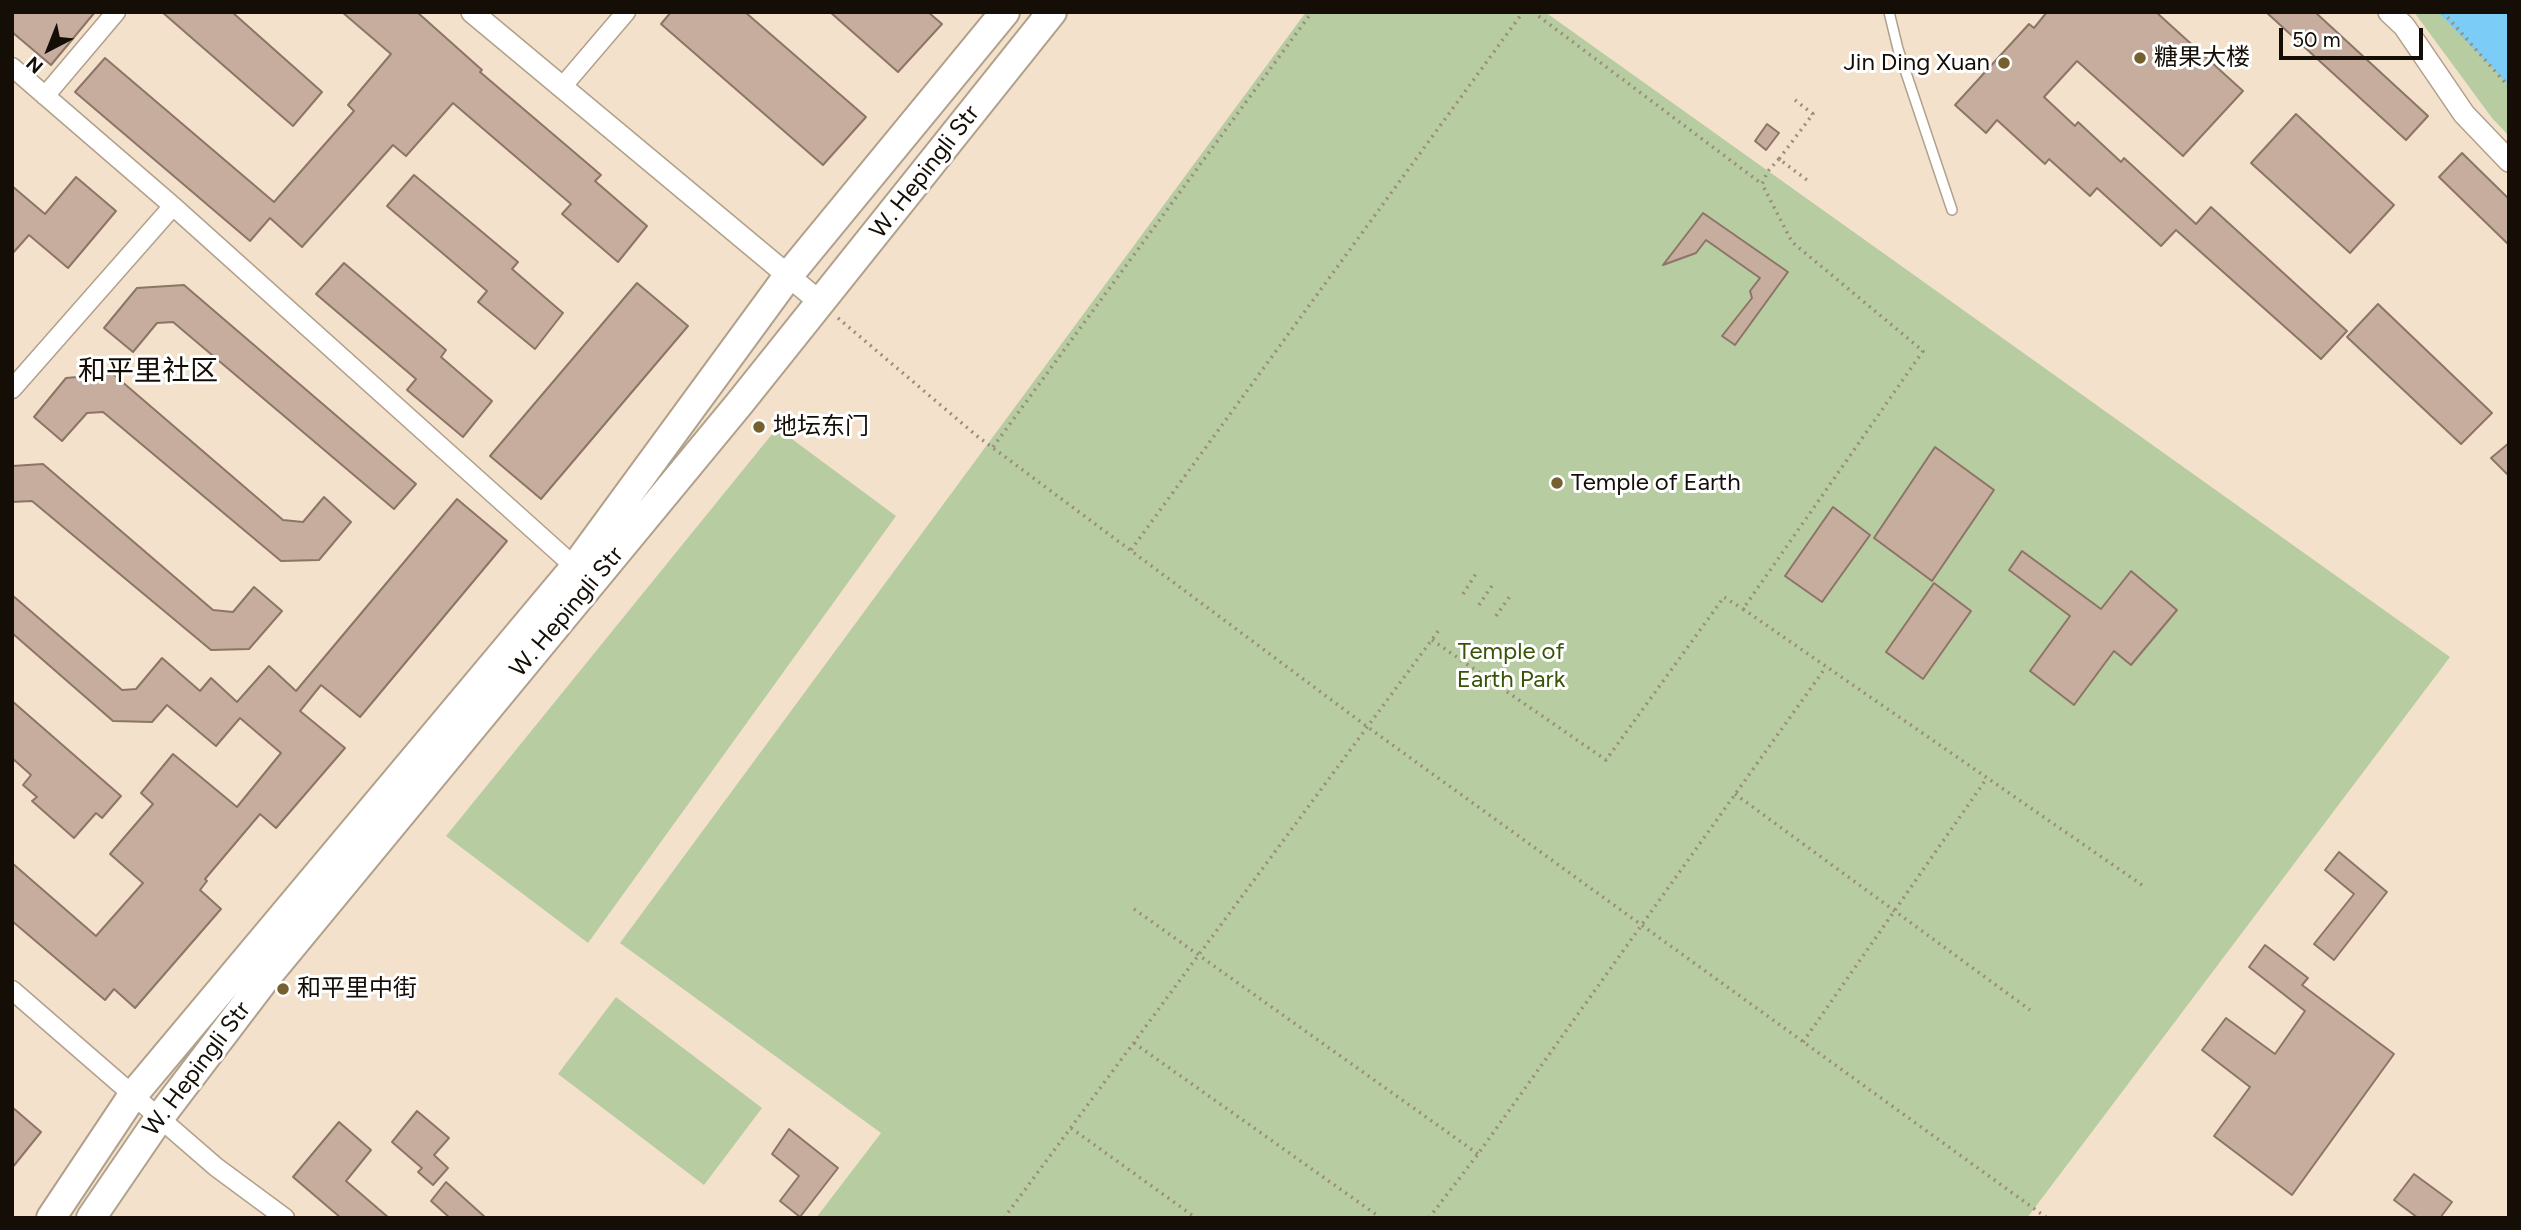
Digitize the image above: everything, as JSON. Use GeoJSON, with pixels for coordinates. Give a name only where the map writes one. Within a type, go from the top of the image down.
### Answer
{"type":"FeatureCollection","features":[{"type":"Feature","properties":{"kind":"main road","name":"W. Hepingli Str"},"geometry":{"type":"LineString","coordinates":[[51,1218],[133,1095],[575,567],[788,276],[1005,12]]}},
{"type":"Feature","properties":{"kind":"main road","name":"W. Hepingli Str"},"geometry":{"type":"LineString","coordinates":[[91,1218],[160,1117],[268,975],[821,303],[1052,12]]}},
{"type":"Feature","properties":{"kind":"street"},"geometry":{"type":"LineString","coordinates":[[45,96],[116,12]]}},
{"type":"Feature","properties":{"kind":"street"},"geometry":{"type":"LineString","coordinates":[[472,12],[821,303]]}},
{"type":"Feature","properties":{"kind":"street"},"geometry":{"type":"LineString","coordinates":[[562,87],[626,12]]}},
{"type":"Feature","properties":{"kind":"street"},"geometry":{"type":"LineString","coordinates":[[2396,17],[2464,114],[2509,161]]}},
{"type":"Feature","properties":{"kind":"street"},"geometry":{"type":"LineString","coordinates":[[12,67],[173,206],[575,567]]}},
{"type":"Feature","properties":{"kind":"street"},"geometry":{"type":"LineString","coordinates":[[12,389],[173,206]]}},
{"type":"Feature","properties":{"kind":"street"},"geometry":{"type":"LineString","coordinates":[[12,990],[216,1167],[285,1218]]}},
{"type":"Feature","properties":{"kind":"lane"},"geometry":{"type":"LineString","coordinates":[[1889,12],[1898,49],[1952,210]]}},
{"type":"Feature","properties":{"kind":"path"},"geometry":{"type":"LineString","coordinates":[[993,447],[1311,12]]}},
{"type":"Feature","properties":{"kind":"path"},"geometry":{"type":"LineString","coordinates":[[1131,550],[1524,12]]}},
{"type":"Feature","properties":{"kind":"path"},"geometry":{"type":"LineString","coordinates":[[1533,12],[1762,184],[1792,242],[1923,352],[1743,609]]}},
{"type":"Feature","properties":{"kind":"path"},"geometry":{"type":"LineString","coordinates":[[2443,12],[2509,87]]}},
{"type":"Feature","properties":{"kind":"path"},"geometry":{"type":"LineString","coordinates":[[1762,184],[1768,172],[1813,114],[1796,100]]}},
{"type":"Feature","properties":{"kind":"path"},"geometry":{"type":"LineString","coordinates":[[1779,159],[1807,180]]}},
{"type":"Feature","properties":{"kind":"path"},"geometry":{"type":"LineString","coordinates":[[821,303],[993,447],[1369,728],[2047,1218]]}},
{"type":"Feature","properties":{"kind":"path"},"geometry":{"type":"LineString","coordinates":[[1463,594],[1477,572]]}},
{"type":"Feature","properties":{"kind":"path"},"geometry":{"type":"LineString","coordinates":[[1479,605],[1493,584]]}},
{"type":"Feature","properties":{"kind":"path"},"geometry":{"type":"LineString","coordinates":[[1496,616],[1510,596]]}},
{"type":"Feature","properties":{"kind":"path"},"geometry":{"type":"LineString","coordinates":[[1432,640],[1606,760],[1724,597],[2141,885]]}},
{"type":"Feature","properties":{"kind":"path"},"geometry":{"type":"LineString","coordinates":[[1004,1218],[1439,630]]}},
{"type":"Feature","properties":{"kind":"path"},"geometry":{"type":"LineString","coordinates":[[1429,1218],[1478,1154],[1826,667]]}},
{"type":"Feature","properties":{"kind":"path"},"geometry":{"type":"LineString","coordinates":[[1803,1042],[1987,778]]}},
{"type":"Feature","properties":{"kind":"path"},"geometry":{"type":"LineString","coordinates":[[1735,794],[2030,1010]]}},
{"type":"Feature","properties":{"kind":"path"},"geometry":{"type":"LineString","coordinates":[[1134,909],[1478,1154]]}},
{"type":"Feature","properties":{"kind":"path"},"geometry":{"type":"LineString","coordinates":[[1134,1043],[1381,1218]]}},
{"type":"Feature","properties":{"kind":"path"},"geometry":{"type":"LineString","coordinates":[[1071,1128],[1196,1218]]}},
{"type":"Feature","properties":{"kind":"green space","name":"Temple of Earth Park"},"geometry":{"type":"Polygon","coordinates":[[[1306,12],[1545,12],[2450,657],[2027,1218],[816,1218],[881,1133],[620,943],[1306,12]]]}},
{"type":"Feature","properties":{"kind":"green space"},"geometry":{"type":"Polygon","coordinates":[[[2414,12],[2509,12],[2509,136],[2492,118],[2414,12]]]}},
{"type":"Feature","properties":{"kind":"green space"},"geometry":{"type":"Polygon","coordinates":[[[777,428],[896,516],[588,943],[446,836],[777,428]]]}},
{"type":"Feature","properties":{"kind":"green space"},"geometry":{"type":"Polygon","coordinates":[[[616,997],[762,1108],[704,1185],[558,1074],[616,997]]]}},
{"type":"Feature","properties":{"kind":"water"},"geometry":{"type":"Polygon","coordinates":[[[2438,12],[2509,12],[2509,85],[2438,12]]]}},
{"type":"Feature","properties":{"kind":"building"},"geometry":{"type":"Polygon","coordinates":[[[12,12],[95,12],[51,65],[12,32],[12,12]]]}},
{"type":"Feature","properties":{"kind":"building"},"geometry":{"type":"Polygon","coordinates":[[[162,12],[232,12],[322,92],[293,126],[162,12]]]}},
{"type":"Feature","properties":{"kind":"building"},"geometry":{"type":"Polygon","coordinates":[[[342,12],[417,12],[482,70],[480,72],[601,175],[595,181],[647,226],[618,262],[562,214],[571,204],[453,103],[406,156],[393,145],[302,247],[270,218],[250,241],[75,92],[105,58],[274,202],[354,111],[348,105],[391,54],[342,12]]]}},
{"type":"Feature","properties":{"kind":"building"},"geometry":{"type":"Polygon","coordinates":[[[671,12],[745,12],[866,117],[823,165],[661,24],[671,12]]]}},
{"type":"Feature","properties":{"kind":"building"},"geometry":{"type":"Polygon","coordinates":[[[830,12],[928,12],[942,24],[898,72],[830,12]]]}},
{"type":"Feature","properties":{"kind":"building"},"geometry":{"type":"Polygon","coordinates":[[[2047,12],[2156,12],[2243,91],[2183,156],[2077,61],[2044,97],[2075,126],[2078,122],[2121,162],[2124,158],[2196,224],[2211,207],[2347,331],[2321,359],[2176,230],[2161,246],[2097,188],[2090,196],[2049,159],[2045,164],[1997,120],[1986,133],[1955,105],[2029,24],[2034,28],[2047,12]]]}},
{"type":"Feature","properties":{"kind":"building"},"geometry":{"type":"Polygon","coordinates":[[[2266,12],[2315,12],[2428,116],[2406,140],[2266,12]]]}},
{"type":"Feature","properties":{"kind":"building"},"geometry":{"type":"Polygon","coordinates":[[[2296,114],[2394,205],[2350,253],[2251,163],[2296,114]]]}},
{"type":"Feature","properties":{"kind":"building"},"geometry":{"type":"Polygon","coordinates":[[[1767,124],[1779,133],[1766,150],[1755,141],[1767,124]]]}},
{"type":"Feature","properties":{"kind":"building"},"geometry":{"type":"Polygon","coordinates":[[[2462,153],[2509,199],[2509,245],[2439,177],[2462,153]]]}},
{"type":"Feature","properties":{"kind":"building"},"geometry":{"type":"Polygon","coordinates":[[[414,175],[518,262],[512,269],[563,313],[535,349],[478,302],[487,291],[387,206],[414,175]]]}},
{"type":"Feature","properties":{"kind":"building"},"geometry":{"type":"Polygon","coordinates":[[[76,177],[116,211],[68,268],[29,235],[12,254],[12,186],[45,214],[76,177]]]}},
{"type":"Feature","properties":{"kind":"building"},"geometry":{"type":"Polygon","coordinates":[[[1703,213],[1788,272],[1735,345],[1722,336],[1752,298],[1750,291],[1760,278],[1706,240],[1696,253],[1663,265],[1703,213]]]}},
{"type":"Feature","properties":{"kind":"building"},"geometry":{"type":"Polygon","coordinates":[[[344,263],[446,350],[441,357],[492,401],[463,437],[407,390],[416,379],[316,294],[344,263]]]}},
{"type":"Feature","properties":{"kind":"building"},"geometry":{"type":"Polygon","coordinates":[[[637,283],[688,326],[541,499],[490,456],[637,283]]]}},
{"type":"Feature","properties":{"kind":"building"},"geometry":{"type":"Polygon","coordinates":[[[184,285],[416,484],[394,509],[173,322],[157,323],[133,352],[104,328],[137,288],[184,285]]]}},
{"type":"Feature","properties":{"kind":"building"},"geometry":{"type":"Polygon","coordinates":[[[2378,304],[2492,413],[2461,444],[2347,337],[2378,304]]]}},
{"type":"Feature","properties":{"kind":"building"},"geometry":{"type":"Polygon","coordinates":[[[113,374],[283,520],[303,522],[324,497],[351,522],[319,560],[281,561],[103,412],[87,413],[62,441],[34,417],[66,378],[113,374]]]}},
{"type":"Feature","properties":{"kind":"building"},"geometry":{"type":"Polygon","coordinates":[[[2509,443],[2509,476],[2491,458],[2509,443]]]}},
{"type":"Feature","properties":{"kind":"building"},"geometry":{"type":"Polygon","coordinates":[[[1935,447],[1994,490],[1932,581],[1874,538],[1935,447]]]}},
{"type":"Feature","properties":{"kind":"building"},"geometry":{"type":"Polygon","coordinates":[[[43,464],[213,610],[233,612],[254,587],[282,611],[249,649],[211,650],[32,501],[12,502],[12,466],[43,464]]]}},
{"type":"Feature","properties":{"kind":"building"},"geometry":{"type":"Polygon","coordinates":[[[457,499],[507,541],[360,717],[321,685],[300,711],[345,748],[276,828],[260,814],[205,879],[207,881],[200,890],[221,909],[135,1008],[114,989],[105,1000],[12,921],[12,863],[96,936],[143,883],[110,854],[153,804],[141,793],[173,754],[237,807],[281,753],[240,718],[216,746],[167,705],[152,722],[113,721],[12,633],[12,595],[122,690],[136,689],[162,658],[200,691],[211,678],[237,702],[269,666],[296,691],[457,499]]]}},
{"type":"Feature","properties":{"kind":"building"},"geometry":{"type":"Polygon","coordinates":[[[1833,507],[1870,535],[1822,602],[1785,576],[1833,507]]]}},
{"type":"Feature","properties":{"kind":"building"},"geometry":{"type":"Polygon","coordinates":[[[2022,551],[2101,609],[2131,571],[2177,610],[2131,665],[2114,651],[2074,705],[2030,671],[2070,616],[2009,570],[2022,551]]]}},
{"type":"Feature","properties":{"kind":"building"},"geometry":{"type":"Polygon","coordinates":[[[1934,583],[1971,611],[1923,679],[1886,652],[1934,583]]]}},
{"type":"Feature","properties":{"kind":"building"},"geometry":{"type":"Polygon","coordinates":[[[12,701],[121,796],[102,818],[96,813],[74,838],[32,801],[37,797],[23,785],[31,775],[12,758],[12,701]]]}},
{"type":"Feature","properties":{"kind":"building"},"geometry":{"type":"Polygon","coordinates":[[[2339,852],[2387,892],[2334,960],[2314,944],[2354,894],[2325,870],[2339,852]]]}},
{"type":"Feature","properties":{"kind":"building"},"geometry":{"type":"Polygon","coordinates":[[[2265,945],[2308,978],[2302,985],[2394,1054],[2292,1195],[2214,1136],[2250,1087],[2202,1050],[2226,1018],[2275,1054],[2305,1011],[2249,967],[2265,945]]]}},
{"type":"Feature","properties":{"kind":"building"},"geometry":{"type":"Polygon","coordinates":[[[12,1107],[41,1132],[12,1168],[12,1107]]]}},
{"type":"Feature","properties":{"kind":"building"},"geometry":{"type":"Polygon","coordinates":[[[417,1111],[449,1138],[434,1155],[448,1168],[433,1185],[418,1172],[422,1168],[392,1142],[417,1111]]]}},
{"type":"Feature","properties":{"kind":"building"},"geometry":{"type":"Polygon","coordinates":[[[339,1122],[371,1150],[346,1181],[389,1218],[341,1218],[293,1177],[339,1122]]]}},
{"type":"Feature","properties":{"kind":"building"},"geometry":{"type":"Polygon","coordinates":[[[789,1129],[838,1168],[800,1217],[780,1201],[799,1176],[772,1154],[789,1129]]]}},
{"type":"Feature","properties":{"kind":"building"},"geometry":{"type":"Polygon","coordinates":[[[2414,1174],[2452,1202],[2440,1218],[2418,1218],[2394,1200],[2414,1174]]]}},
{"type":"Feature","properties":{"kind":"building"},"geometry":{"type":"Polygon","coordinates":[[[446,1182],[486,1218],[450,1218],[431,1201],[446,1182]]]}},
{"type":"Feature","properties":{"kind":"place","name":"糖果大楼"},"geometry":{"type":"Point","coordinates":[2140,58]}},
{"type":"Feature","properties":{"kind":"place","name":"Jin Ding Xuan"},"geometry":{"type":"Point","coordinates":[2004,63]}},
{"type":"Feature","properties":{"kind":"place","name":"地坛东门"},"geometry":{"type":"Point","coordinates":[759,427]}},
{"type":"Feature","properties":{"kind":"place","name":"Temple of Earth"},"geometry":{"type":"Point","coordinates":[1557,483]}},
{"type":"Feature","properties":{"kind":"place","name":"和平里中街"},"geometry":{"type":"Point","coordinates":[283,989]}},
{"type":"Feature","properties":{"kind":"district","name":"和平里社区"},"geometry":{"type":"Point","coordinates":[148,372]}}]}
